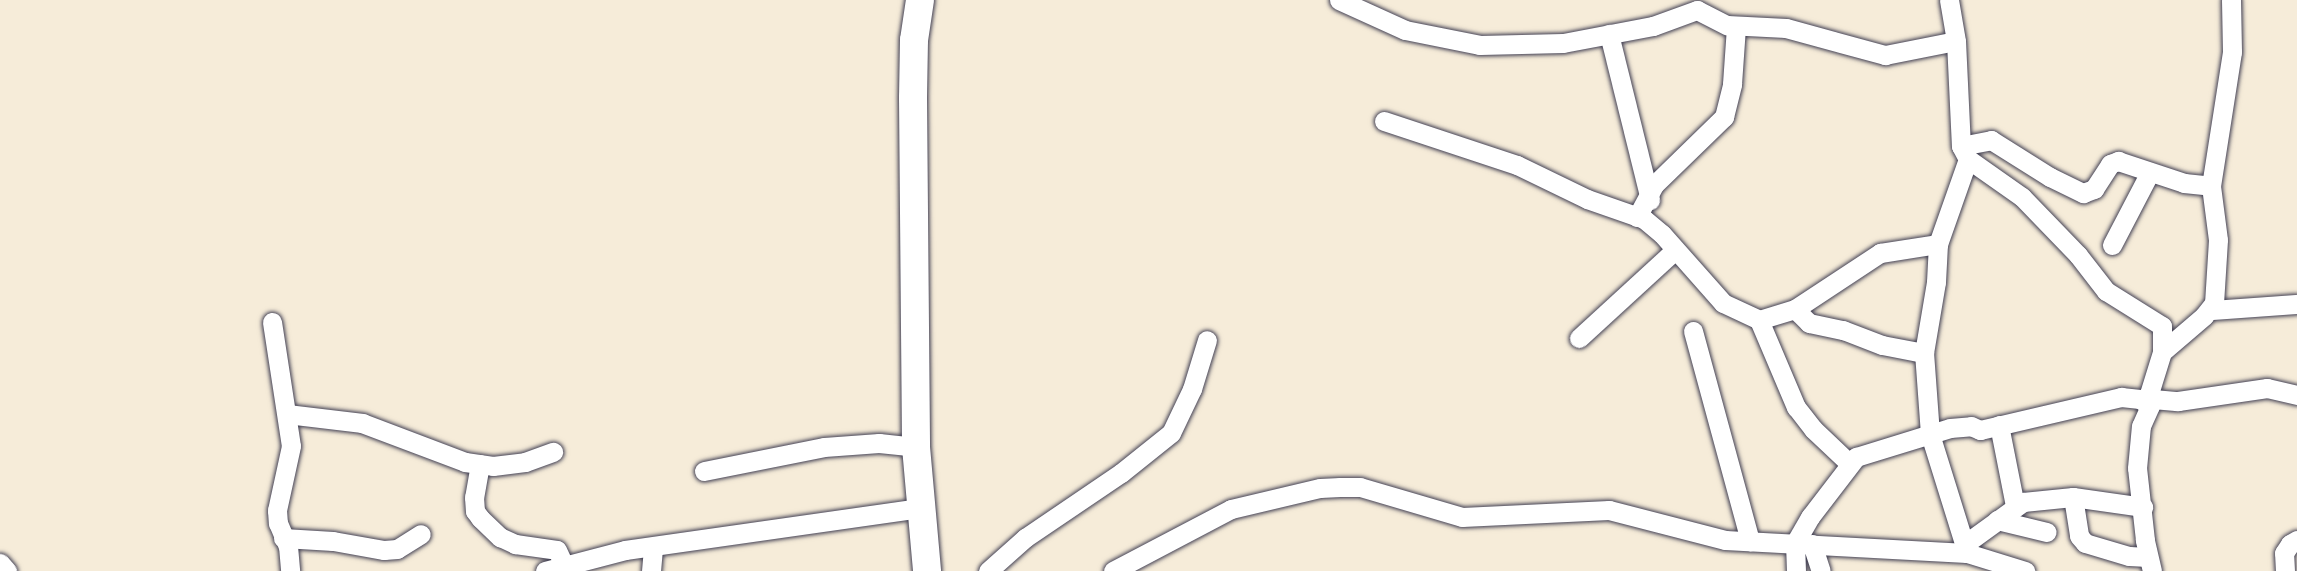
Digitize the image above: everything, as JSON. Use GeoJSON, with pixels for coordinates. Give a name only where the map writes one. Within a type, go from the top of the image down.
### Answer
{"type":"FeatureCollection","features":[{"type":"Feature","properties":{"kind":"street"},"geometry":{"type":"LineString","coordinates":[[920,0],[914,40],[913,98],[916,447],[927,571]]}},
{"type":"Feature","properties":{"kind":"street"},"geometry":{"type":"LineString","coordinates":[[1339,0],[1405,30],[1480,45],[1563,43],[1653,26],[1697,10],[1736,27],[1786,28],[1885,55],[1956,41]]}},
{"type":"Feature","properties":{"kind":"street"},"geometry":{"type":"LineString","coordinates":[[1949,0],[1956,41],[1965,153],[1938,244],[1936,282],[1924,352],[1930,434],[1966,548]]}},
{"type":"Feature","properties":{"kind":"street"},"geometry":{"type":"LineString","coordinates":[[2211,310],[2218,240],[2211,186],[2232,52],[2231,0]]}},
{"type":"Feature","properties":{"kind":"street"},"geometry":{"type":"LineString","coordinates":[[1649,192],[1724,117],[1732,84],[1736,27]]}},
{"type":"Feature","properties":{"kind":"street"},"geometry":{"type":"LineString","coordinates":[[1609,34],[1649,192],[1645,221]]}},
{"type":"Feature","properties":{"kind":"street"},"geometry":{"type":"LineString","coordinates":[[1384,121],[1517,165],[1587,200],[1645,221],[1723,303],[1759,320],[1796,407],[1813,429],[1849,463]]}},
{"type":"Feature","properties":{"kind":"street"},"geometry":{"type":"LineString","coordinates":[[1965,153],[1991,140],[2050,177],[2083,193],[2094,190],[2113,161],[2184,183],[2211,186]]}},
{"type":"Feature","properties":{"kind":"street"},"geometry":{"type":"LineString","coordinates":[[1965,153],[2022,197],[2078,255],[2106,292],[2162,326],[2162,352],[2150,389],[2151,402],[2141,426],[2137,468],[2150,564],[2085,543],[2079,536],[2073,497]]}},
{"type":"Feature","properties":{"kind":"street"},"geometry":{"type":"LineString","coordinates":[[2112,245],[2150,172]]}},
{"type":"Feature","properties":{"kind":"street"},"geometry":{"type":"LineString","coordinates":[[1759,320],[1795,309],[1880,253],[1938,244]]}},
{"type":"Feature","properties":{"kind":"street"},"geometry":{"type":"LineString","coordinates":[[1579,338],[1675,250]]}},
{"type":"Feature","properties":{"kind":"street"},"geometry":{"type":"LineString","coordinates":[[2162,352],[2211,310],[2297,304]]}},
{"type":"Feature","properties":{"kind":"street"},"geometry":{"type":"LineString","coordinates":[[1795,309],[1809,323],[1843,330],[1882,345],[1924,352]]}},
{"type":"Feature","properties":{"kind":"street"},"geometry":{"type":"LineString","coordinates":[[272,322],[287,414],[290,457],[277,510],[283,538],[288,546],[290,571]]}},
{"type":"Feature","properties":{"kind":"street"},"geometry":{"type":"LineString","coordinates":[[1693,331],[1750,541]]}},
{"type":"Feature","properties":{"kind":"street"},"geometry":{"type":"LineString","coordinates":[[988,571],[1025,538],[1121,473],[1171,433],[1178,425],[1192,389],[1207,340]]}},
{"type":"Feature","properties":{"kind":"street"},"geometry":{"type":"LineString","coordinates":[[1796,571],[1810,517],[1856,457],[1950,428],[1971,426],[1980,430],[2121,397],[2151,402],[2178,401],[2267,388],[2297,395]]}},
{"type":"Feature","properties":{"kind":"street"},"geometry":{"type":"LineString","coordinates":[[287,414],[362,423],[437,453],[480,464],[525,461],[553,452]]}},
{"type":"Feature","properties":{"kind":"street"},"geometry":{"type":"LineString","coordinates":[[1999,425],[2015,506]]}},
{"type":"Feature","properties":{"kind":"street"},"geometry":{"type":"LineString","coordinates":[[704,471],[824,447],[879,443],[916,447]]}},
{"type":"Feature","properties":{"kind":"street"},"geometry":{"type":"LineString","coordinates":[[480,464],[474,497],[475,511],[489,529],[508,541],[557,550],[564,565]]}},
{"type":"Feature","properties":{"kind":"street"},"geometry":{"type":"LineString","coordinates":[[1113,571],[1231,509],[1321,488],[1360,487],[1462,517],[1609,510],[1725,540],[1966,548],[2025,571]]}},
{"type":"Feature","properties":{"kind":"street"},"geometry":{"type":"LineString","coordinates":[[1966,548],[1997,520],[2023,502],[2073,497],[2143,507]]}},
{"type":"Feature","properties":{"kind":"street"},"geometry":{"type":"LineString","coordinates":[[545,571],[596,555],[920,509]]}},
{"type":"Feature","properties":{"kind":"street"},"geometry":{"type":"LineString","coordinates":[[1997,520],[2047,532]]}},
{"type":"Feature","properties":{"kind":"street"},"geometry":{"type":"LineString","coordinates":[[283,538],[334,541],[384,550],[397,549],[421,534]]}},
{"type":"Feature","properties":{"kind":"street"},"geometry":{"type":"LineString","coordinates":[[2285,571],[2284,553],[2290,544],[2297,540]]}},
{"type":"Feature","properties":{"kind":"street"},"geometry":{"type":"LineString","coordinates":[[1804,543],[1821,571]]}},
{"type":"Feature","properties":{"kind":"street"},"geometry":{"type":"LineString","coordinates":[[651,571],[653,547]]}},
{"type":"Feature","properties":{"kind":"street"},"geometry":{"type":"LineString","coordinates":[[0,563],[7,571]]}}]}
